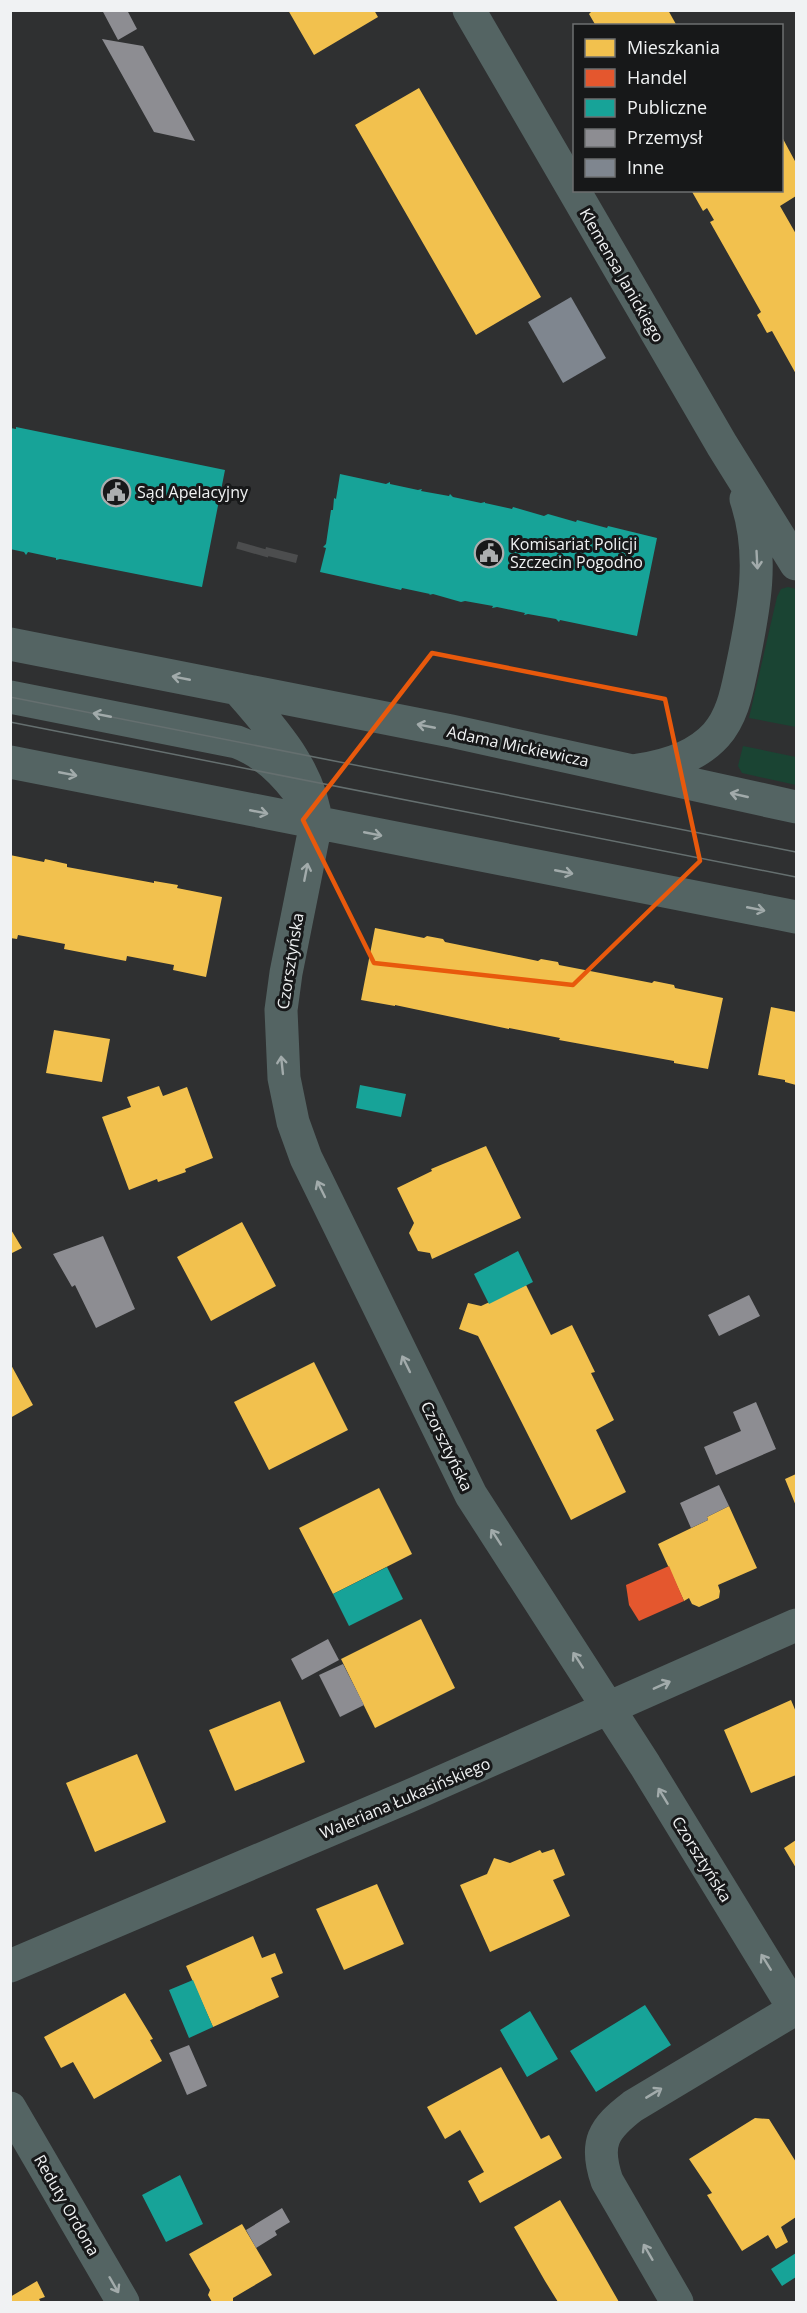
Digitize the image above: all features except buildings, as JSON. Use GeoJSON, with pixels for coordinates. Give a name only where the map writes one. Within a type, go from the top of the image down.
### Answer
{"type":"FeatureCollection","features":[{"type":"Feature","properties":{"kind":"street","name":"Klemensa Janickiego"},"geometry":{"type":"LineString","coordinates":[[469,10],[573,189]]}},
{"type":"Feature","properties":{"kind":"street","name":"Klemensa Janickiego"},"geometry":{"type":"LineString","coordinates":[[575,192],[722,445],[796,564]]}},
{"type":"Feature","properties":{"kind":"street","name":"Klemensa Janickiego"},"geometry":{"type":"LineString","coordinates":[[624,769],[638,770],[658,767],[693,753],[717,734],[725,723],[735,700],[754,608],[757,567],[751,513],[722,445]]}},
{"type":"Feature","properties":{"kind":"street","name":"Adama Mickiewicza"},"geometry":{"type":"LineString","coordinates":[[10,644],[354,711],[796,807]]}},
{"type":"Feature","properties":{"kind":"street"},"geometry":{"type":"LineString","coordinates":[[238,689],[284,745],[304,780],[316,823]]}},
{"type":"Feature","properties":{"kind":"street"},"geometry":{"type":"LineString","coordinates":[[10,697],[225,739],[245,745],[274,765],[290,781],[316,823]]}},
{"type":"Feature","properties":{"kind":"street"},"geometry":{"type":"LineString","coordinates":[[159,726],[200,728],[331,711],[354,711]]}},
{"type":"Feature","properties":{"kind":"street"},"geometry":{"type":"LineString","coordinates":[[10,762],[796,917]]}},
{"type":"Feature","properties":{"kind":"street","name":"Czorsztyńska"},"geometry":{"type":"LineString","coordinates":[[316,823],[281,1010],[284,1078],[297,1136],[471,1495],[609,1709],[796,2011],[633,2106],[616,2120],[603,2136],[601,2162],[607,2181],[677,2302]]}},
{"type":"Feature","properties":{"kind":"street","name":"Waleriana Łukasińskiego"},"geometry":{"type":"LineString","coordinates":[[10,1966],[609,1709],[796,1625]]}},
{"type":"Feature","properties":{"kind":"street","name":"Reduty Ordona"},"geometry":{"type":"LineString","coordinates":[[10,2108],[123,2302]]}},
{"type":"Feature","properties":{"kind":"highlighted area"},"geometry":{"type":"Polygon","coordinates":[[[432,653],[665,699],[700,861],[573,985],[374,963],[303,820],[432,653]]]}},
{"type":"Feature","properties":{"kind":"green space"},"geometry":{"type":"Polygon","coordinates":[[[788,587],[796,589],[796,727],[749,718],[777,597],[781,589],[788,587]]]}},
{"type":"Feature","properties":{"kind":"green space"},"geometry":{"type":"Polygon","coordinates":[[[743,746],[796,757],[796,785],[742,773],[738,766],[743,746]]]}},
{"type":"Feature","properties":{"kind":"tunnel"},"geometry":{"type":"LineString","coordinates":[[252,553],[254,546]]}},
{"type":"Feature","properties":{"kind":"tunnel"},"geometry":{"type":"LineString","coordinates":[[280,559],[282,551]]}},
{"type":"Feature","properties":{"kind":"tram line"},"geometry":{"type":"LineString","coordinates":[[10,697],[796,852]]}},
{"type":"Feature","properties":{"kind":"tram line"},"geometry":{"type":"LineString","coordinates":[[10,722],[796,877]]}},
{"type":"Feature","properties":{"kind":"place","name":"Sąd Apelacyjny"},"geometry":{"type":"Point","coordinates":[116,492]}},
{"type":"Feature","properties":{"kind":"place","name":"Komisariat Policji Szczecin Pogodno"},"geometry":{"type":"Point","coordinates":[489,553]}}]}
